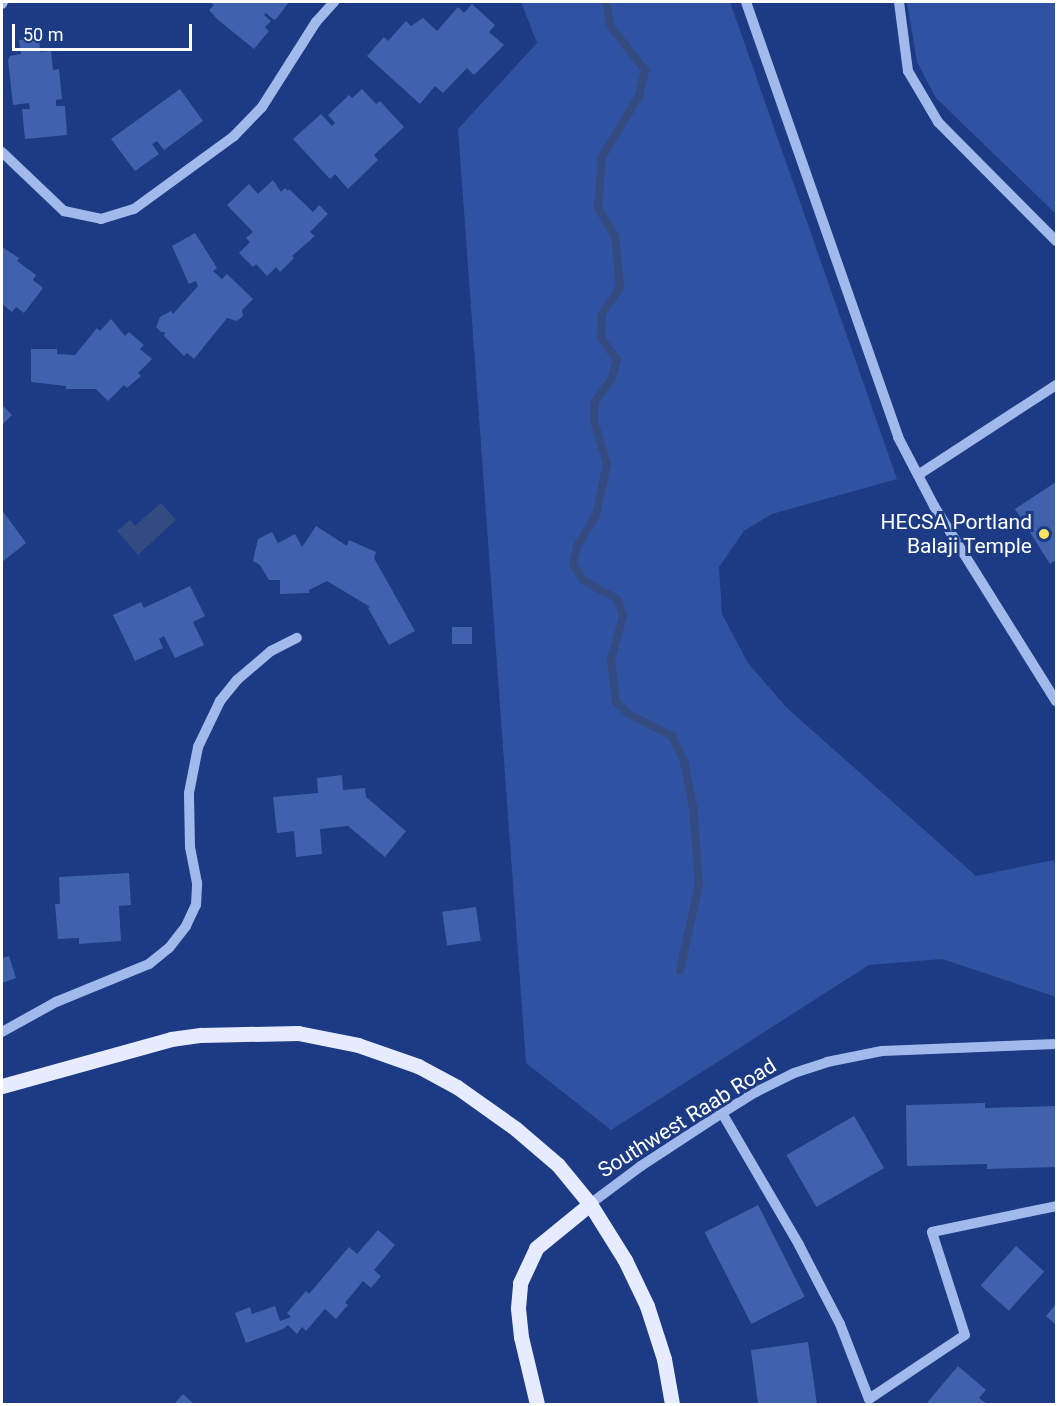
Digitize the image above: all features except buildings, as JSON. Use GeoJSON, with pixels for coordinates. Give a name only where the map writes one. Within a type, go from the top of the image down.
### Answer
{"type":"FeatureCollection","features":[{"type":"Feature","properties":{"kind":"main road"},"geometry":{"type":"LineString","coordinates":[[2,1086],[171,1039],[201,1035],[298,1033],[348,1043],[418,1066],[482,1104],[558,1165],[590,1204],[626,1260],[647,1306],[664,1359],[672,1404]]}},
{"type":"Feature","properties":{"kind":"main road"},"geometry":{"type":"LineString","coordinates":[[537,1404],[521,1337],[518,1308],[520,1283],[536,1248],[590,1204]]}},
{"type":"Feature","properties":{"kind":"street"},"geometry":{"type":"LineString","coordinates":[[2,152],[64,211],[101,219],[134,209],[234,136],[262,107],[316,22],[334,2]]}},
{"type":"Feature","properties":{"kind":"street"},"geometry":{"type":"LineString","coordinates":[[746,2],[898,437],[934,506],[1056,701]]}},
{"type":"Feature","properties":{"kind":"street"},"geometry":{"type":"LineString","coordinates":[[899,2],[908,71],[938,122],[1056,241]]}},
{"type":"Feature","properties":{"kind":"street"},"geometry":{"type":"LineString","coordinates":[[918,475],[1056,385]]}},
{"type":"Feature","properties":{"kind":"street"},"geometry":{"type":"LineString","coordinates":[[2,1032],[56,1002],[149,964],[170,948],[186,926],[196,905],[197,894],[190,847],[189,793],[198,747],[220,701],[237,680],[271,651],[297,638]]}},
{"type":"Feature","properties":{"kind":"street","name":"Southwest Raab Road"},"geometry":{"type":"LineString","coordinates":[[590,1204],[640,1166],[722,1113],[756,1092],[794,1073],[827,1062],[882,1051],[1056,1044]]}},
{"type":"Feature","properties":{"kind":"street"},"geometry":{"type":"LineString","coordinates":[[722,1113],[799,1245],[840,1324],[869,1399],[965,1335],[932,1232],[1056,1206]]}},
{"type":"Feature","properties":{"kind":"shaded area"},"geometry":{"type":"Polygon","coordinates":[[[521,2],[730,2],[897,479],[772,514],[744,531],[719,567],[722,614],[748,663],[787,708],[976,876],[1054,860],[1056,868],[1056,997],[942,959],[869,965],[611,1130],[526,1063],[458,129],[537,43],[521,2]]]}},
{"type":"Feature","properties":{"kind":"shaded area"},"geometry":{"type":"Polygon","coordinates":[[[907,2],[1056,2],[1056,214],[936,98],[917,62],[907,2]]]}},
{"type":"Feature","properties":{"kind":"shaded area"},"geometry":{"type":"Polygon","coordinates":[[[161,503],[176,520],[138,555],[117,531],[130,520],[135,526],[161,503]]]}},
{"type":"Feature","properties":{"kind":"waterway"},"geometry":{"type":"LineString","coordinates":[[606,2],[611,27],[645,70],[639,96],[602,157],[598,208],[615,236],[620,288],[602,314],[601,338],[617,360],[612,378],[595,401],[594,421],[607,464],[596,515],[577,547],[573,564],[583,580],[618,600],[623,616],[611,660],[616,702],[629,714],[672,736],[684,761],[693,807],[699,884],[680,971]]}},
{"type":"Feature","properties":{"kind":"place","name":"HECSA Portland Balaji Temple"},"geometry":{"type":"Point","coordinates":[1044,534]}}]}
